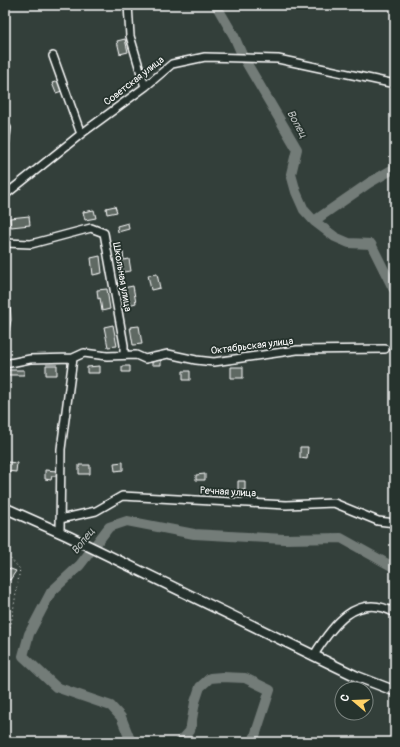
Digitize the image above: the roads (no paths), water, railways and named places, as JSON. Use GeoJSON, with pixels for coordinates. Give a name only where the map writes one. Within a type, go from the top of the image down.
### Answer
{"type":"FeatureCollection","features":[{"type":"Feature","properties":{"kind":"main road"},"geometry":{"type":"LineString","coordinates":[[5,508],[64,534],[356,676],[395,691]]}},
{"type":"Feature","properties":{"kind":"street"},"geometry":{"type":"LineString","coordinates":[[128,5],[130,36],[145,87]]}},
{"type":"Feature","properties":{"kind":"street"},"geometry":{"type":"LineString","coordinates":[[53,56],[81,134]]}},
{"type":"Feature","properties":{"kind":"street","name":"Советская улица"},"geometry":{"type":"LineString","coordinates":[[5,194],[81,134],[145,87],[172,64],[205,57],[278,59],[395,84]]}},
{"type":"Feature","properties":{"kind":"street"},"geometry":{"type":"LineString","coordinates":[[5,144],[6,128]]}},
{"type":"Feature","properties":{"kind":"street","name":"Школьная улица"},"geometry":{"type":"LineString","coordinates":[[5,243],[31,244],[91,228],[104,233],[124,345],[124,354]]}},
{"type":"Feature","properties":{"kind":"street","name":"Октябрьская улица"},"geometry":{"type":"LineString","coordinates":[[5,364],[30,359],[73,358],[84,353],[107,356],[124,354],[136,355],[144,359],[168,354],[214,362],[297,350],[385,349]]}},
{"type":"Feature","properties":{"kind":"street"},"geometry":{"type":"LineString","coordinates":[[64,534],[60,519],[61,449],[73,358]]}},
{"type":"Feature","properties":{"kind":"street","name":"Речная улица"},"geometry":{"type":"LineString","coordinates":[[60,519],[96,510],[122,496],[286,505],[334,503],[378,521],[395,523]]}},
{"type":"Feature","properties":{"kind":"street"},"geometry":{"type":"LineString","coordinates":[[314,655],[335,626],[353,610],[372,605],[395,613]]}},
{"type":"Feature","properties":{"kind":"waterway","name":"Вопец"},"geometry":{"type":"LineString","coordinates":[[216,5],[234,36],[243,57],[297,149],[291,174],[296,192],[304,210],[314,221],[335,237],[349,243],[371,244],[393,288],[395,289]]}},
{"type":"Feature","properties":{"kind":"waterway"},"geometry":{"type":"LineString","coordinates":[[314,221],[369,183],[395,168]]}},
{"type":"Feature","properties":{"kind":"waterway","name":"Вопец"},"geometry":{"type":"LineString","coordinates":[[131,742],[121,717],[111,706],[56,687],[23,656],[29,634],[51,592],[80,565],[109,527],[127,521],[194,534],[284,539],[341,538],[395,568]]}},
{"type":"Feature","properties":{"kind":"waterway","name":"Вопец"},"geometry":{"type":"LineString","coordinates":[[180,742],[190,731],[195,702],[200,687],[210,678],[222,677],[245,678],[270,690],[253,742]]}}]}
